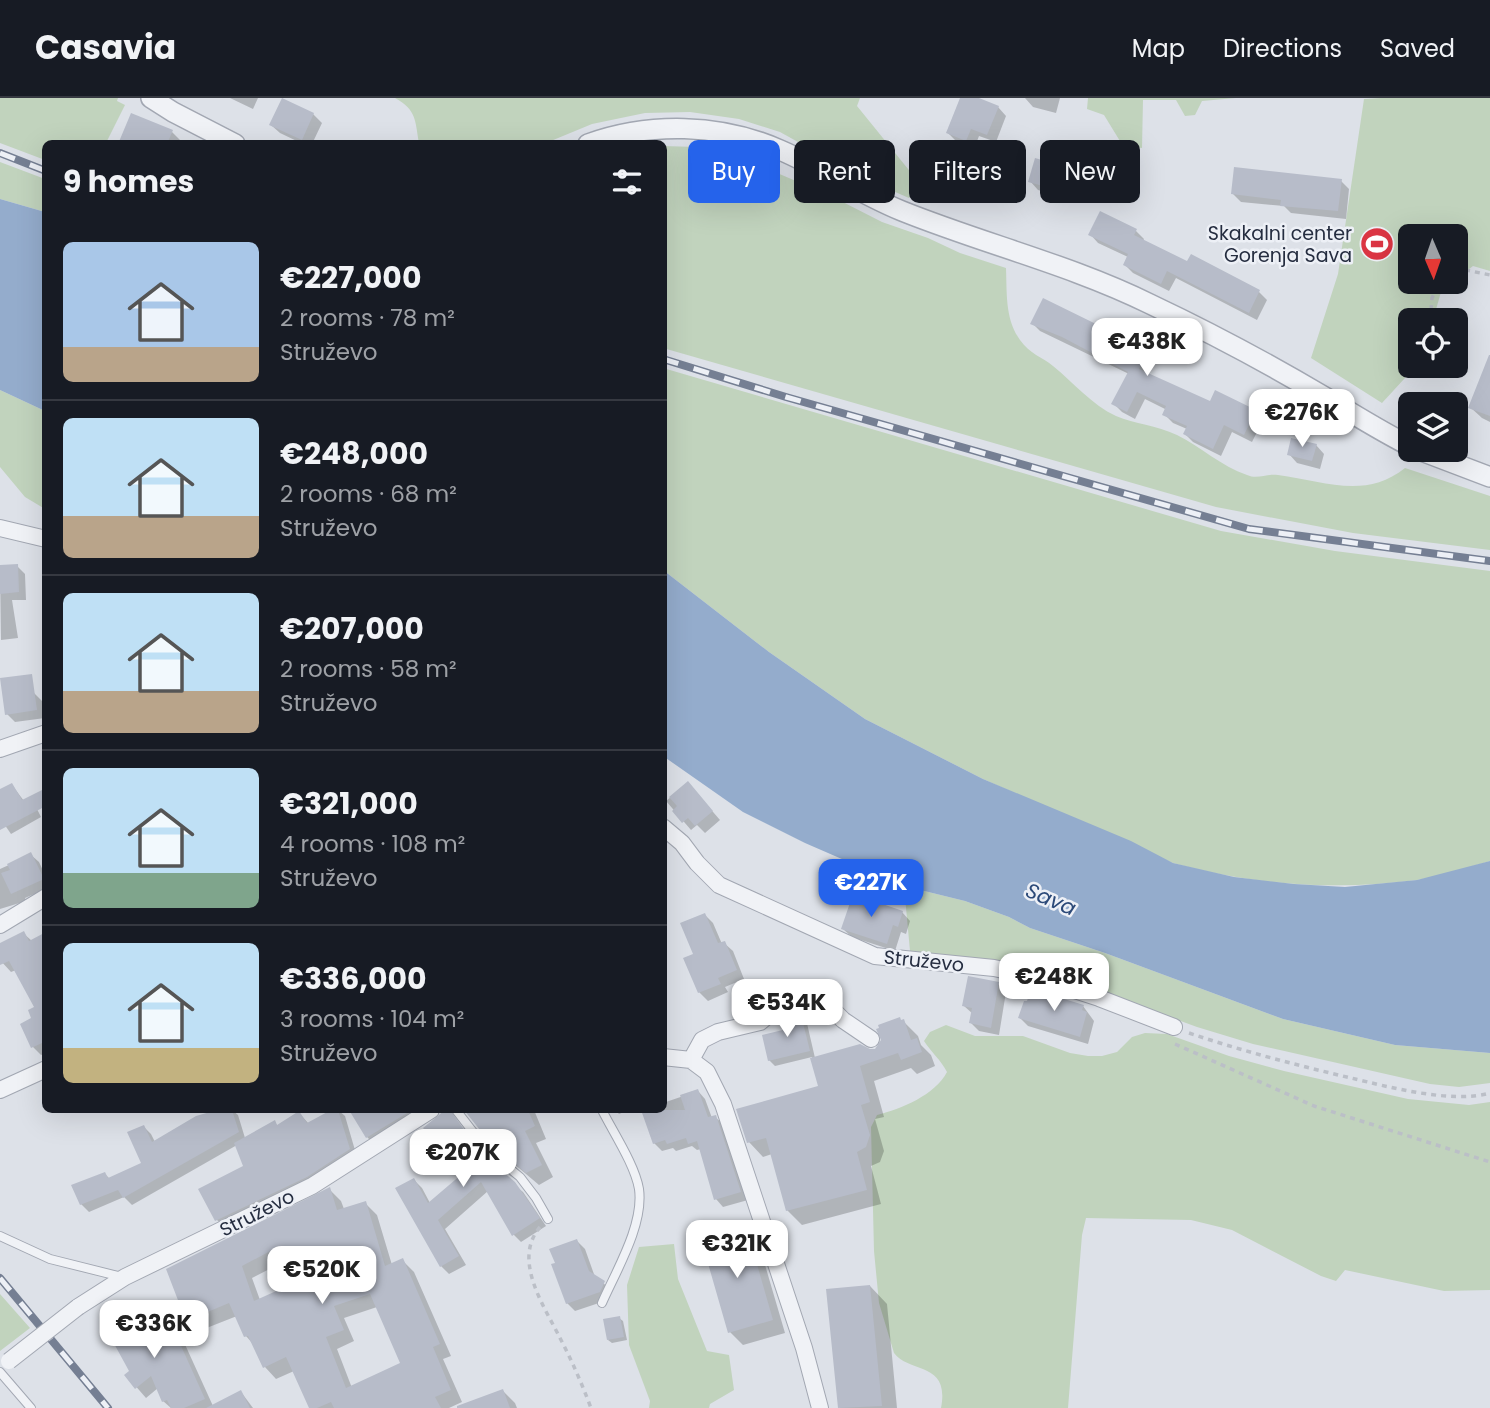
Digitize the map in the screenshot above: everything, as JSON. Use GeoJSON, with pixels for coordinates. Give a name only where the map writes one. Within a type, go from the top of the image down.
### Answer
{"type":"FeatureCollection","features":[{"type":"Feature","properties":{"kind":"street"},"geometry":{"type":"LineString","coordinates":[[151,98],[227,140]]}},
{"type":"Feature","properties":{"kind":"street"},"geometry":{"type":"LineString","coordinates":[[605,140],[652,129],[698,128],[739,136],[779,149],[872,199],[930,222],[1067,268],[1150,303],[1398,439]]}},
{"type":"Feature","properties":{"kind":"street"},"geometry":{"type":"LineString","coordinates":[[1451,462],[1490,477]]}},
{"type":"Feature","properties":{"kind":"street"},"geometry":{"type":"LineString","coordinates":[[0,528],[42,538]]}},
{"type":"Feature","properties":{"kind":"street"},"geometry":{"type":"LineString","coordinates":[[0,749],[42,734]]}},
{"type":"Feature","properties":{"kind":"street","name":"Struževo"},"geometry":{"type":"LineString","coordinates":[[667,830],[682,843],[719,885],[875,956],[994,968],[1031,976],[1099,998],[1170,1034]]}},
{"type":"Feature","properties":{"kind":"street"},"geometry":{"type":"LineString","coordinates":[[0,925],[42,899]]}},
{"type":"Feature","properties":{"kind":"street"},"geometry":{"type":"LineString","coordinates":[[691,1060],[702,1040],[718,1032],[760,1022],[778,1007],[799,997],[816,999],[828,1005],[843,1020],[871,1039]]}},
{"type":"Feature","properties":{"kind":"street"},"geometry":{"type":"LineString","coordinates":[[667,1057],[691,1060],[707,1072],[723,1104],[804,1348],[820,1408]]}},
{"type":"Feature","properties":{"kind":"street"},"geometry":{"type":"LineString","coordinates":[[0,1090],[42,1071]]}},
{"type":"Feature","properties":{"kind":"street","name":"Struževo"},"geometry":{"type":"LineString","coordinates":[[3,1367],[78,1307],[125,1278],[312,1186],[426,1113]]}},
{"type":"Feature","properties":{"kind":"lane"},"geometry":{"type":"LineString","coordinates":[[458,1113],[487,1150],[520,1177],[548,1219]]}},
{"type":"Feature","properties":{"kind":"lane"},"geometry":{"type":"LineString","coordinates":[[602,1303],[633,1232],[639,1208],[639,1188],[635,1175],[604,1113]]}},
{"type":"Feature","properties":{"kind":"lane"},"geometry":{"type":"LineString","coordinates":[[0,1236],[50,1259],[125,1278]]}},
{"type":"Feature","properties":{"kind":"lane"},"geometry":{"type":"LineString","coordinates":[[3,1367],[31,1408]]}},
{"type":"Feature","properties":{"kind":"path"},"geometry":{"type":"LineString","coordinates":[[1468,270],[1490,275]]}},
{"type":"Feature","properties":{"kind":"path"},"geometry":{"type":"LineString","coordinates":[[1170,1034],[1395,1088],[1458,1097],[1490,1093]]}},
{"type":"Feature","properties":{"kind":"path"},"geometry":{"type":"LineString","coordinates":[[1170,1034],[1314,1106],[1490,1162]]}},
{"type":"Feature","properties":{"kind":"path"},"geometry":{"type":"LineString","coordinates":[[548,1219],[533,1236],[528,1260],[536,1292],[566,1350],[591,1408]]}},
{"type":"Feature","properties":{"kind":"green space"},"geometry":{"type":"Polygon","coordinates":[[[0,98],[118,98],[117,101],[125,105],[108,140],[42,140],[42,159],[0,143],[0,98]]]}},
{"type":"Feature","properties":{"kind":"green space"},"geometry":{"type":"Polygon","coordinates":[[[395,98],[860,98],[857,106],[885,140],[794,140],[780,132],[739,119],[690,112],[645,113],[592,124],[553,140],[418,140],[415,122],[407,107],[395,98]]]}},
{"type":"Feature","properties":{"kind":"green space"},"geometry":{"type":"Polygon","coordinates":[[[1088,98],[1236,98],[1202,101],[1195,115],[1185,116],[1176,100],[1143,100],[1142,148],[1140,140],[1119,140],[1104,115],[1087,109],[1088,98]]]}},
{"type":"Feature","properties":{"kind":"green space","name":"Skakalni center Gorenja Sava"},"geometry":{"type":"Polygon","coordinates":[[[1490,98],[1490,271],[1473,266],[1468,270],[1468,224],[1398,224],[1398,294],[1440,294],[1436,308],[1398,308],[1398,378],[1405,378],[1382,403],[1311,358],[1338,274],[1364,99],[1490,98]]]}},
{"type":"Feature","properties":{"kind":"green space"},"geometry":{"type":"Polygon","coordinates":[[[667,146],[688,147],[688,203],[780,203],[780,174],[794,180],[794,203],[845,203],[882,222],[1006,268],[1009,315],[1015,332],[1028,349],[1107,411],[1123,419],[1177,435],[1238,471],[1255,477],[1278,475],[1328,484],[1359,486],[1390,478],[1405,468],[1490,496],[1490,550],[1353,533],[1216,507],[667,349],[667,146]]]}},
{"type":"Feature","properties":{"kind":"green space"},"geometry":{"type":"Polygon","coordinates":[[[895,153],[909,170],[909,198],[895,192],[895,153]]]}},
{"type":"Feature","properties":{"kind":"green space"},"geometry":{"type":"Polygon","coordinates":[[[0,162],[42,178],[42,211],[0,199],[0,162]]]}},
{"type":"Feature","properties":{"kind":"green space"},"geometry":{"type":"Polygon","coordinates":[[[667,369],[1221,531],[1335,551],[1490,571],[1490,861],[1417,880],[1356,885],[1264,881],[1173,863],[983,779],[865,719],[769,652],[667,573],[667,369]]]}},
{"type":"Feature","properties":{"kind":"green space"},"geometry":{"type":"Polygon","coordinates":[[[0,390],[42,410],[42,507],[25,497],[0,467],[0,390]]]}},
{"type":"Feature","properties":{"kind":"green space"},"geometry":{"type":"Polygon","coordinates":[[[904,886],[965,901],[1009,917],[1030,928],[1283,1019],[1395,1045],[1490,1053],[1490,1083],[1459,1087],[1430,1084],[1253,1044],[1197,1027],[1066,979],[998,961],[910,951],[904,886]]]}},
{"type":"Feature","properties":{"kind":"green space"},"geometry":{"type":"Polygon","coordinates":[[[946,1025],[975,1036],[1023,1036],[1070,1053],[1088,1056],[1117,1052],[1132,1037],[1145,1033],[1167,1034],[1229,1056],[1284,1071],[1408,1099],[1469,1105],[1490,1102],[1490,1290],[1444,1291],[1345,1270],[1336,1281],[1321,1276],[1232,1230],[1191,1220],[1086,1218],[1082,1235],[1068,1408],[941,1408],[940,1383],[934,1375],[909,1364],[894,1353],[879,1303],[874,1251],[871,1127],[877,1115],[917,1100],[942,1080],[947,1072],[924,1041],[930,1032],[946,1025]]]}},
{"type":"Feature","properties":{"kind":"green space"},"geometry":{"type":"Polygon","coordinates":[[[674,1244],[678,1279],[707,1351],[729,1355],[734,1390],[710,1404],[709,1408],[649,1408],[650,1401],[629,1345],[627,1285],[639,1247],[674,1244]]]}},
{"type":"Feature","properties":{"kind":"green space"},"geometry":{"type":"Polygon","coordinates":[[[0,1294],[30,1328],[0,1351],[0,1294]]]}},
{"type":"Feature","properties":{"kind":"water"},"geometry":{"type":"Polygon","coordinates":[[[0,199],[42,211],[42,410],[0,390],[0,199]]]}},
{"type":"Feature","properties":{"kind":"water","name":"Sava"},"geometry":{"type":"Polygon","coordinates":[[[667,573],[769,652],[865,719],[983,779],[1131,841],[1173,863],[1234,877],[1345,887],[1417,880],[1490,861],[1490,1053],[1395,1045],[1283,1019],[1030,928],[1009,917],[965,901],[904,886],[805,843],[743,812],[667,759],[667,573]]]}},
{"type":"Feature","properties":{"kind":"building"},"geometry":{"type":"Polygon","coordinates":[[[282,98],[314,113],[302,140],[269,125],[282,98]]]}},
{"type":"Feature","properties":{"kind":"building"},"geometry":{"type":"Polygon","coordinates":[[[960,98],[979,98],[999,106],[987,135],[971,129],[966,140],[964,140],[946,133],[960,98]]]}},
{"type":"Feature","properties":{"kind":"building"},"geometry":{"type":"Polygon","coordinates":[[[131,113],[173,130],[169,140],[120,140],[131,113]]]}},
{"type":"Feature","properties":{"kind":"building"},"geometry":{"type":"Polygon","coordinates":[[[1035,158],[1040,160],[1040,185],[1028,182],[1035,158]]]}},
{"type":"Feature","properties":{"kind":"building"},"geometry":{"type":"Polygon","coordinates":[[[1234,167],[1342,179],[1338,211],[1280,206],[1281,200],[1231,194],[1234,167]]]}},
{"type":"Feature","properties":{"kind":"building"},"geometry":{"type":"Polygon","coordinates":[[[1100,211],[1137,229],[1134,235],[1187,261],[1191,254],[1260,290],[1249,313],[1167,271],[1161,284],[1123,265],[1128,254],[1088,235],[1100,211]]]}},
{"type":"Feature","properties":{"kind":"building"},"geometry":{"type":"Polygon","coordinates":[[[1043,298],[1149,350],[1139,369],[1210,401],[1215,390],[1256,410],[1244,435],[1224,425],[1213,449],[1183,434],[1187,426],[1162,415],[1166,406],[1137,392],[1127,412],[1111,404],[1128,372],[1062,337],[1030,324],[1043,298]]]}},
{"type":"Feature","properties":{"kind":"building"},"geometry":{"type":"Polygon","coordinates":[[[1489,355],[1490,355],[1490,416],[1468,408],[1489,355]]]}},
{"type":"Feature","properties":{"kind":"building"},"geometry":{"type":"Polygon","coordinates":[[[1291,438],[1317,444],[1312,461],[1287,455],[1291,438]]]}},
{"type":"Feature","properties":{"kind":"building"},"geometry":{"type":"Polygon","coordinates":[[[18,564],[19,592],[0,594],[0,565],[18,564]]]}},
{"type":"Feature","properties":{"kind":"building"},"geometry":{"type":"Polygon","coordinates":[[[32,674],[37,710],[5,715],[0,678],[32,674]]]}},
{"type":"Feature","properties":{"kind":"building"},"geometry":{"type":"Polygon","coordinates":[[[688,781],[713,811],[695,826],[688,818],[682,823],[672,811],[677,806],[669,797],[688,781]]]}},
{"type":"Feature","properties":{"kind":"building"},"geometry":{"type":"Polygon","coordinates":[[[12,783],[22,800],[42,790],[42,808],[0,830],[0,789],[12,783]]]}},
{"type":"Feature","properties":{"kind":"building"},"geometry":{"type":"Polygon","coordinates":[[[31,852],[42,880],[11,894],[1,873],[10,870],[7,864],[31,852]]]}},
{"type":"Feature","properties":{"kind":"building"},"geometry":{"type":"Polygon","coordinates":[[[853,894],[903,911],[898,927],[893,925],[887,944],[841,929],[853,894]]]}},
{"type":"Feature","properties":{"kind":"building"},"geometry":{"type":"Polygon","coordinates":[[[705,913],[718,943],[725,941],[737,970],[718,978],[721,984],[698,993],[683,958],[693,954],[680,923],[705,913]]]}},
{"type":"Feature","properties":{"kind":"building"},"geometry":{"type":"Polygon","coordinates":[[[24,931],[29,941],[42,934],[42,1043],[31,1048],[20,1024],[31,1018],[28,1010],[34,1007],[9,961],[0,965],[0,943],[24,931]]]}},
{"type":"Feature","properties":{"kind":"building"},"geometry":{"type":"Polygon","coordinates":[[[968,976],[999,982],[991,1028],[969,1023],[972,1008],[962,1006],[968,976]]]}},
{"type":"Feature","properties":{"kind":"building"},"geometry":{"type":"Polygon","coordinates":[[[1031,989],[1084,1005],[1082,1010],[1087,1012],[1080,1037],[1018,1018],[1031,989]]]}},
{"type":"Feature","properties":{"kind":"building"},"geometry":{"type":"Polygon","coordinates":[[[800,1011],[810,1051],[768,1061],[762,1035],[787,1029],[783,1016],[800,1011]]]}},
{"type":"Feature","properties":{"kind":"building"},"geometry":{"type":"Polygon","coordinates":[[[900,1017],[901,1020],[904,1019],[911,1040],[917,1038],[922,1052],[901,1060],[898,1053],[860,1066],[870,1102],[861,1105],[870,1135],[866,1147],[857,1152],[867,1190],[786,1211],[766,1138],[747,1143],[736,1109],[818,1086],[810,1058],[860,1044],[875,1049],[881,1040],[876,1029],[879,1028],[878,1025],[900,1017]]]}},
{"type":"Feature","properties":{"kind":"building"},"geometry":{"type":"Polygon","coordinates":[[[698,1089],[708,1117],[716,1115],[741,1192],[714,1200],[697,1141],[688,1144],[686,1138],[667,1144],[665,1140],[653,1144],[642,1113],[685,1110],[680,1095],[698,1089]]]}},
{"type":"Feature","properties":{"kind":"building"},"geometry":{"type":"Polygon","coordinates":[[[206,1113],[233,1113],[239,1132],[123,1198],[118,1190],[80,1205],[71,1185],[105,1172],[108,1178],[141,1163],[127,1132],[144,1125],[152,1142],[196,1116],[206,1113]]]}},
{"type":"Feature","properties":{"kind":"building"},"geometry":{"type":"Polygon","coordinates":[[[296,1113],[300,1113],[307,1123],[325,1113],[339,1113],[350,1149],[307,1177],[215,1221],[198,1189],[243,1166],[234,1143],[275,1120],[277,1125],[296,1113]]]}},
{"type":"Feature","properties":{"kind":"building"},"geometry":{"type":"Polygon","coordinates":[[[351,1113],[407,1113],[366,1138],[351,1113]]]}},
{"type":"Feature","properties":{"kind":"building"},"geometry":{"type":"Polygon","coordinates":[[[441,1113],[452,1113],[482,1154],[515,1182],[540,1218],[512,1236],[481,1182],[438,1220],[459,1256],[440,1267],[395,1188],[414,1178],[428,1203],[462,1174],[423,1128],[441,1113]]]}},
{"type":"Feature","properties":{"kind":"building"},"geometry":{"type":"Polygon","coordinates":[[[466,1113],[529,1113],[535,1126],[525,1131],[542,1165],[526,1173],[492,1145],[466,1113]]]}},
{"type":"Feature","properties":{"kind":"building"},"geometry":{"type":"Polygon","coordinates":[[[330,1187],[337,1210],[366,1201],[385,1266],[403,1258],[440,1344],[433,1347],[451,1390],[435,1397],[441,1408],[334,1408],[331,1402],[317,1408],[309,1408],[286,1357],[263,1368],[248,1336],[244,1337],[229,1303],[186,1321],[166,1269],[330,1187]],[[276,1248],[242,1266],[254,1301],[294,1283],[276,1248]],[[370,1294],[334,1306],[344,1330],[326,1337],[346,1388],[400,1363],[370,1294]]]}},
{"type":"Feature","properties":{"kind":"building"},"geometry":{"type":"Polygon","coordinates":[[[746,1226],[773,1320],[728,1333],[701,1239],[746,1226]]]}},
{"type":"Feature","properties":{"kind":"building"},"geometry":{"type":"Polygon","coordinates":[[[577,1239],[589,1271],[605,1281],[600,1292],[566,1304],[551,1264],[555,1263],[549,1249],[577,1239]]]}},
{"type":"Feature","properties":{"kind":"building"},"geometry":{"type":"Polygon","coordinates":[[[870,1285],[882,1406],[838,1408],[826,1289],[870,1285]]]}},
{"type":"Feature","properties":{"kind":"building"},"geometry":{"type":"Polygon","coordinates":[[[126,1304],[146,1341],[173,1328],[205,1399],[184,1408],[171,1408],[167,1400],[162,1402],[151,1376],[135,1389],[124,1375],[129,1371],[100,1318],[126,1304]]]}},
{"type":"Feature","properties":{"kind":"building"},"geometry":{"type":"Polygon","coordinates":[[[620,1316],[624,1337],[607,1340],[603,1319],[620,1316]]]}},
{"type":"Feature","properties":{"kind":"building"},"geometry":{"type":"Polygon","coordinates":[[[503,1389],[510,1408],[457,1408],[457,1406],[503,1389]]]}},
{"type":"Feature","properties":{"kind":"building"},"geometry":{"type":"Polygon","coordinates":[[[241,1390],[250,1408],[206,1408],[241,1390]]]}},
{"type":"Feature","properties":{"kind":"railway"},"geometry":{"type":"LineString","coordinates":[[0,153],[42,169]]}},
{"type":"Feature","properties":{"kind":"railway"},"geometry":{"type":"LineString","coordinates":[[667,360],[786,397],[1249,529],[1490,561]]}},
{"type":"Feature","properties":{"kind":"railway"},"geometry":{"type":"LineString","coordinates":[[0,1278],[108,1408]]}},
{"type":"Feature","properties":{"kind":"place","name":"Skakalni center Gorenja Sava"},"geometry":{"type":"Point","coordinates":[1377,244]}}]}
